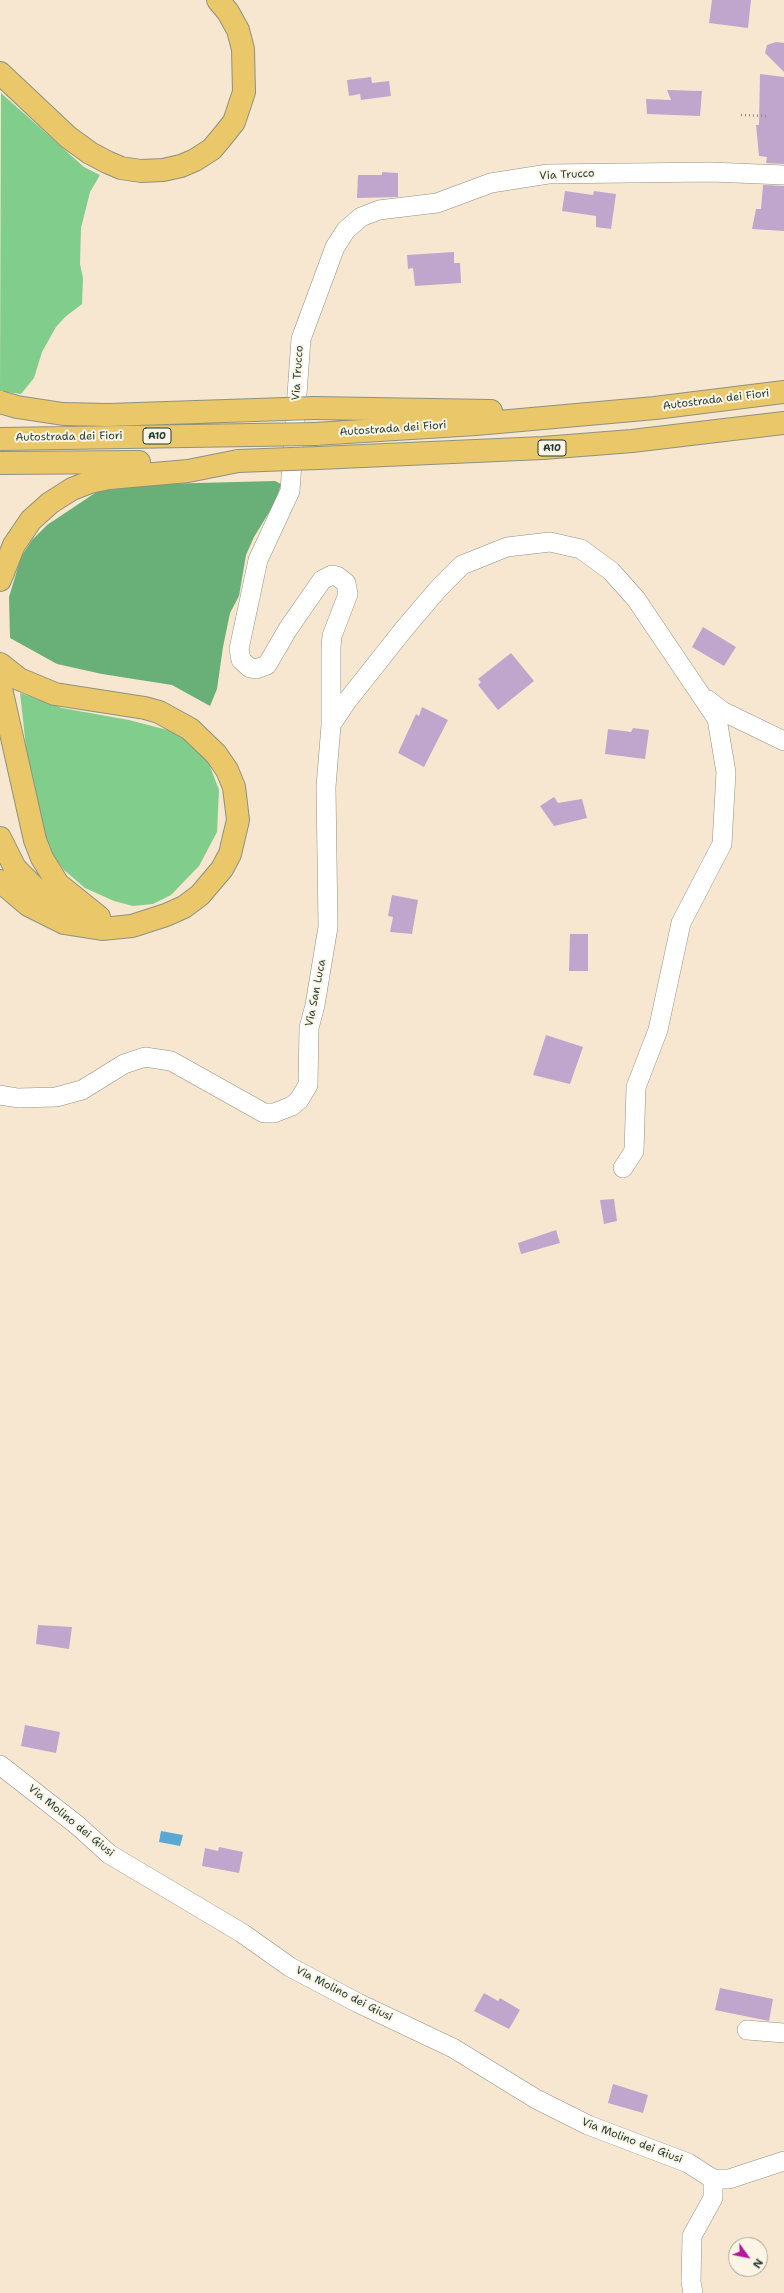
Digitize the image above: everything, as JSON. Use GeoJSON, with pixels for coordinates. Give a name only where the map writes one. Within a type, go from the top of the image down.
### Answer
{"type":"FeatureCollection","features":[{"type":"Feature","properties":{"kind":"highway"},"geometry":{"type":"LineString","coordinates":[[0,73],[68,137],[90,153],[107,162],[121,168],[141,171],[164,170],[181,166],[195,160],[212,148],[222,137],[234,122],[244,92],[243,49],[238,30],[228,12],[218,0]]}},
{"type":"Feature","properties":{"kind":"highway","name":"Autostrada dei Fiori"},"geometry":{"type":"LineString","coordinates":[[0,438],[314,434],[544,418],[656,408],[784,392]]}},
{"type":"Feature","properties":{"kind":"highway"},"geometry":{"type":"LineString","coordinates":[[0,402],[17,407],[63,414],[108,415],[314,408],[464,409],[544,418]]}},
{"type":"Feature","properties":{"kind":"highway","name":"A10"},"geometry":{"type":"LineString","coordinates":[[0,463],[238,462],[543,448],[632,441],[784,424]]}},
{"type":"Feature","properties":{"kind":"highway"},"geometry":{"type":"LineString","coordinates":[[0,580],[14,545],[31,520],[50,503],[72,490],[90,482],[109,478],[174,472],[238,462]]}},
{"type":"Feature","properties":{"kind":"highway"},"geometry":{"type":"LineString","coordinates":[[0,664],[19,679],[55,694],[159,712],[190,729],[204,741],[227,770],[234,787],[238,820],[230,854],[222,869],[200,895],[184,907],[153,920],[132,926],[102,929],[64,923],[28,905],[0,881]]}},
{"type":"Feature","properties":{"kind":"highway"},"geometry":{"type":"LineString","coordinates":[[0,684],[35,840],[42,858],[58,884],[99,917]]}},
{"type":"Feature","properties":{"kind":"highway"},"geometry":{"type":"LineString","coordinates":[[0,838],[15,868],[40,893],[59,906],[132,926]]}},
{"type":"Feature","properties":{"kind":"street","name":"Via Trucco"},"geometry":{"type":"LineString","coordinates":[[331,725],[332,636],[348,594],[346,583],[342,579],[332,576],[322,580],[288,629],[267,665],[256,669],[250,668],[241,660],[239,649],[258,560],[290,491],[301,339],[335,247],[346,230],[361,217],[379,210],[437,203],[491,183],[548,174],[711,172],[784,175]]}},
{"type":"Feature","properties":{"kind":"street"},"geometry":{"type":"LineString","coordinates":[[331,725],[404,629],[439,588],[462,565],[507,547],[550,542],[581,549],[610,571],[636,599],[717,719],[726,772],[722,844],[681,923],[658,1030],[636,1087],[634,1151],[623,1168]]}},
{"type":"Feature","properties":{"kind":"street"},"geometry":{"type":"LineString","coordinates":[[696,690],[722,711],[784,741]]}},
{"type":"Feature","properties":{"kind":"street","name":"Via San Luca"},"geometry":{"type":"LineString","coordinates":[[0,1095],[18,1098],[56,1097],[82,1090],[134,1059],[154,1057],[171,1061],[264,1113],[284,1111],[299,1100],[308,1084],[310,1076],[309,1028],[315,1005],[328,927],[326,787],[331,725]]}},
{"type":"Feature","properties":{"kind":"street","name":"Via Molino dei Giusi"},"geometry":{"type":"LineString","coordinates":[[0,1765],[77,1825],[109,1854],[242,1934],[290,1967],[358,2003],[453,2048],[536,2099],[581,2122],[688,2163],[713,2179]]}},
{"type":"Feature","properties":{"kind":"street"},"geometry":{"type":"LineString","coordinates":[[747,2030],[784,2033]]}},
{"type":"Feature","properties":{"kind":"street"},"geometry":{"type":"LineString","coordinates":[[693,2293],[691,2282],[692,2236],[712,2198],[713,2179],[729,2179],[784,2161]]}},
{"type":"Feature","properties":{"kind":"path"},"geometry":{"type":"LineString","coordinates":[[741,115],[766,116]]}},
{"type":"Feature","properties":{"kind":"green space"},"geometry":{"type":"Polygon","coordinates":[[[1,93],[84,167],[100,175],[90,192],[81,228],[80,264],[83,278],[82,304],[65,317],[56,327],[42,352],[34,378],[21,394],[0,391],[1,93]]]}},
{"type":"Feature","properties":{"kind":"green space"},"geometry":{"type":"Polygon","coordinates":[[[275,481],[281,484],[276,501],[254,537],[246,555],[239,596],[230,613],[217,689],[210,706],[172,685],[102,674],[57,664],[10,638],[9,597],[21,557],[32,540],[47,525],[98,491],[159,484],[275,481]]]}},
{"type":"Feature","properties":{"kind":"green space"},"geometry":{"type":"Polygon","coordinates":[[[20,693],[62,708],[129,720],[179,733],[208,761],[219,790],[217,832],[199,866],[171,895],[153,904],[133,906],[114,901],[85,888],[64,870],[51,852],[41,827],[27,756],[20,693]]]}},
{"type":"Feature","properties":{"kind":"water"},"geometry":{"type":"Polygon","coordinates":[[[161,1831],[183,1835],[180,1846],[159,1842],[161,1831]]]}},
{"type":"Feature","properties":{"kind":"building"},"geometry":{"type":"Polygon","coordinates":[[[712,0],[751,0],[748,28],[709,23],[712,0]]]}},
{"type":"Feature","properties":{"kind":"building"},"geometry":{"type":"Polygon","coordinates":[[[776,42],[784,43],[784,72],[765,53],[767,45],[776,42]]]}},
{"type":"Feature","properties":{"kind":"building"},"geometry":{"type":"Polygon","coordinates":[[[760,74],[784,77],[784,164],[766,163],[767,157],[759,156],[756,125],[759,125],[760,74]]]}},
{"type":"Feature","properties":{"kind":"building"},"geometry":{"type":"Polygon","coordinates":[[[371,77],[372,83],[389,81],[391,96],[361,100],[360,94],[349,96],[347,80],[371,77]]]}},
{"type":"Feature","properties":{"kind":"building"},"geometry":{"type":"Polygon","coordinates":[[[667,90],[702,91],[700,116],[647,114],[646,99],[671,100],[667,90]]]}},
{"type":"Feature","properties":{"kind":"building"},"geometry":{"type":"Polygon","coordinates":[[[382,172],[398,173],[398,197],[357,198],[358,175],[382,175],[382,172]]]}},
{"type":"Feature","properties":{"kind":"building"},"geometry":{"type":"Polygon","coordinates":[[[763,185],[784,186],[784,231],[752,229],[756,209],[761,209],[763,185]]]}},
{"type":"Feature","properties":{"kind":"building"},"geometry":{"type":"Polygon","coordinates":[[[565,191],[593,195],[594,191],[616,194],[611,229],[596,227],[596,216],[562,211],[565,191]]]}},
{"type":"Feature","properties":{"kind":"building"},"geometry":{"type":"Polygon","coordinates":[[[454,252],[454,263],[460,263],[461,283],[415,286],[413,268],[408,269],[407,255],[454,252]]]}},
{"type":"Feature","properties":{"kind":"building"},"geometry":{"type":"Polygon","coordinates":[[[703,627],[736,647],[724,666],[692,647],[703,627]]]}},
{"type":"Feature","properties":{"kind":"building"},"geometry":{"type":"Polygon","coordinates":[[[511,653],[534,681],[498,710],[478,685],[481,682],[478,679],[511,653]]]}},
{"type":"Feature","properties":{"kind":"building"},"geometry":{"type":"Polygon","coordinates":[[[422,707],[448,720],[424,767],[398,753],[416,714],[419,716],[422,707]]]}},
{"type":"Feature","properties":{"kind":"building"},"geometry":{"type":"Polygon","coordinates":[[[633,728],[649,730],[645,759],[605,754],[608,729],[631,732],[633,728]]]}},
{"type":"Feature","properties":{"kind":"building"},"geometry":{"type":"Polygon","coordinates":[[[554,797],[558,803],[582,799],[587,818],[554,826],[540,806],[554,797]]]}},
{"type":"Feature","properties":{"kind":"building"},"geometry":{"type":"Polygon","coordinates":[[[392,895],[418,900],[412,934],[390,932],[393,917],[388,916],[392,895]]]}},
{"type":"Feature","properties":{"kind":"building"},"geometry":{"type":"Polygon","coordinates":[[[570,934],[588,934],[588,971],[569,971],[570,934]]]}},
{"type":"Feature","properties":{"kind":"building"},"geometry":{"type":"Polygon","coordinates":[[[546,1035],[583,1047],[570,1084],[533,1075],[546,1035]]]}},
{"type":"Feature","properties":{"kind":"building"},"geometry":{"type":"Polygon","coordinates":[[[614,1199],[617,1221],[604,1224],[600,1200],[614,1199]]]}},
{"type":"Feature","properties":{"kind":"building"},"geometry":{"type":"Polygon","coordinates":[[[556,1230],[560,1243],[521,1254],[518,1243],[556,1230]]]}},
{"type":"Feature","properties":{"kind":"building"},"geometry":{"type":"Polygon","coordinates":[[[38,1625],[72,1627],[69,1649],[36,1644],[38,1625]]]}},
{"type":"Feature","properties":{"kind":"building"},"geometry":{"type":"Polygon","coordinates":[[[25,1725],[60,1732],[56,1753],[21,1746],[25,1725]]]}},
{"type":"Feature","properties":{"kind":"building"},"geometry":{"type":"Polygon","coordinates":[[[219,1847],[243,1852],[239,1873],[202,1866],[205,1848],[218,1851],[219,1847]]]}},
{"type":"Feature","properties":{"kind":"building"},"geometry":{"type":"Polygon","coordinates":[[[720,1988],[773,1999],[769,2021],[715,2010],[720,1988]]]}},
{"type":"Feature","properties":{"kind":"building"},"geometry":{"type":"Polygon","coordinates":[[[484,1993],[498,2001],[500,1998],[520,2010],[509,2029],[474,2011],[484,1993]]]}},
{"type":"Feature","properties":{"kind":"building"},"geometry":{"type":"Polygon","coordinates":[[[613,2084],[648,2095],[643,2113],[608,2103],[613,2084]]]}}]}
